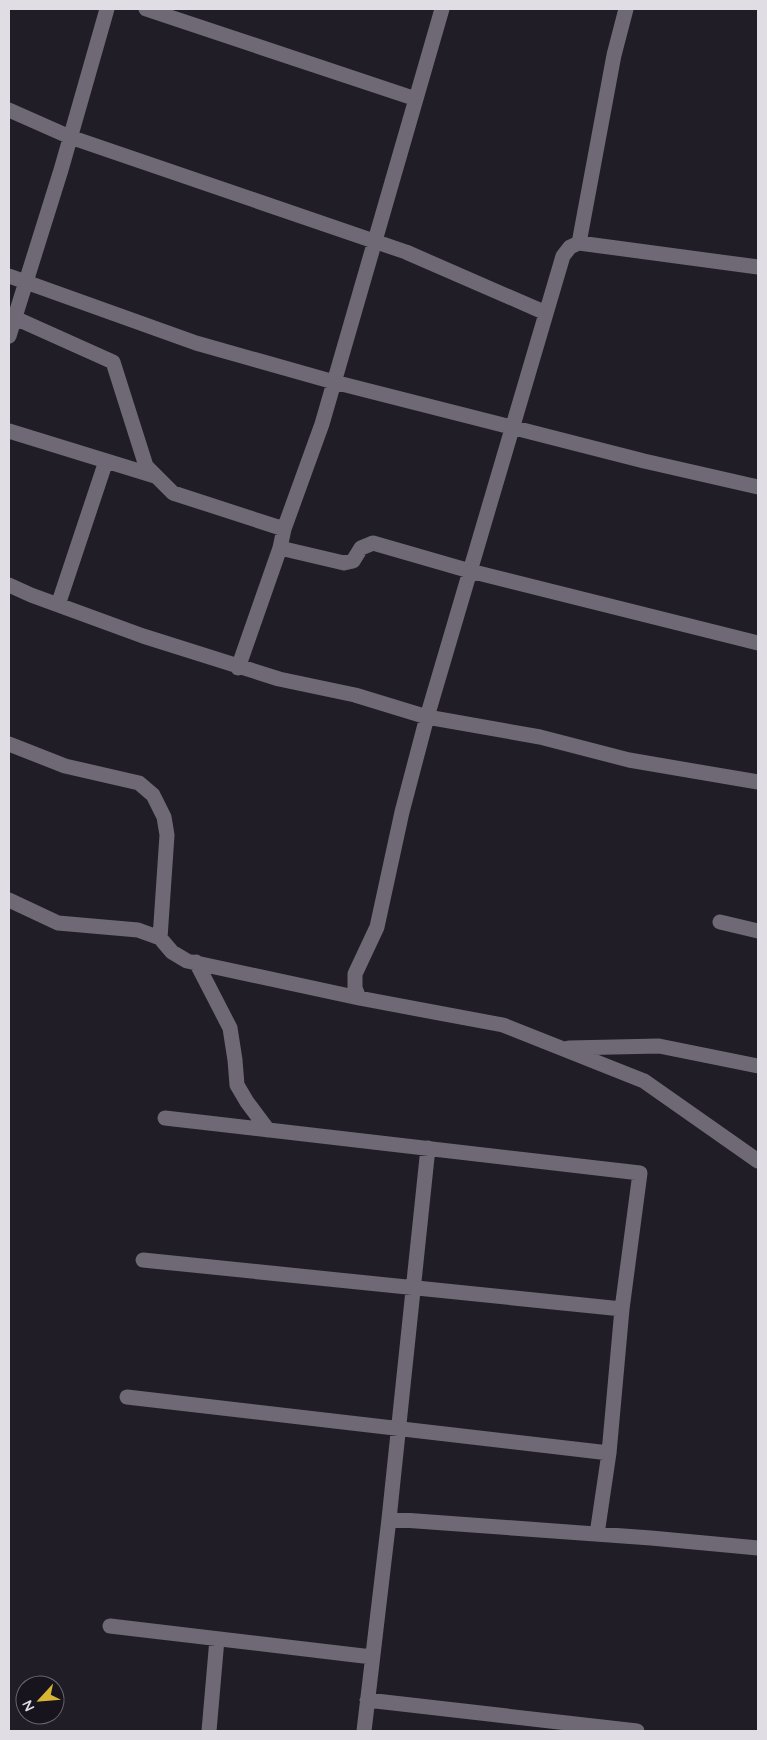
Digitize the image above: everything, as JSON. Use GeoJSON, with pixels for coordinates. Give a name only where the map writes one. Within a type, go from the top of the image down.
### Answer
{"type":"FeatureCollection","features":[{"type":"Feature","properties":{"kind":"street"},"geometry":{"type":"LineString","coordinates":[[9,336],[107,9]]}},
{"type":"Feature","properties":{"kind":"street"},"geometry":{"type":"LineString","coordinates":[[146,9],[416,99]]}},
{"type":"Feature","properties":{"kind":"street"},"geometry":{"type":"LineString","coordinates":[[238,668],[280,548],[284,529],[322,424],[442,9]]}},
{"type":"Feature","properties":{"kind":"street"},"geometry":{"type":"LineString","coordinates":[[579,243],[614,55],[626,9]]}},
{"type":"Feature","properties":{"kind":"street"},"geometry":{"type":"LineString","coordinates":[[9,110],[70,137],[406,252],[546,313]]}},
{"type":"Feature","properties":{"kind":"street"},"geometry":{"type":"LineString","coordinates":[[359,998],[355,988],[355,974],[377,927],[402,812],[427,717],[563,256],[570,247],[579,243],[758,267]]}},
{"type":"Feature","properties":{"kind":"street"},"geometry":{"type":"LineString","coordinates":[[9,276],[196,343],[334,382],[644,461],[758,487]]}},
{"type":"Feature","properties":{"kind":"street"},"geometry":{"type":"LineString","coordinates":[[15,318],[112,362],[146,466],[173,493],[284,529]]}},
{"type":"Feature","properties":{"kind":"street"},"geometry":{"type":"LineString","coordinates":[[9,431],[156,476]]}},
{"type":"Feature","properties":{"kind":"street"},"geometry":{"type":"LineString","coordinates":[[58,605],[106,461]]}},
{"type":"Feature","properties":{"kind":"street"},"geometry":{"type":"LineString","coordinates":[[280,548],[344,563],[353,560],[361,548],[373,543],[470,571],[758,643]]}},
{"type":"Feature","properties":{"kind":"street"},"geometry":{"type":"LineString","coordinates":[[9,585],[143,636],[238,668],[279,679],[355,695],[427,717],[540,737],[629,760],[758,782]]}},
{"type":"Feature","properties":{"kind":"street"},"geometry":{"type":"LineString","coordinates":[[9,744],[65,766],[139,783],[153,795],[164,817],[167,836],[160,938]]}},
{"type":"Feature","properties":{"kind":"street"},"geometry":{"type":"LineString","coordinates":[[9,900],[58,923],[138,930],[160,938],[172,952],[187,960],[359,998],[503,1025],[644,1081],[758,1160]]}},
{"type":"Feature","properties":{"kind":"street"},"geometry":{"type":"LineString","coordinates":[[720,922],[758,931]]}},
{"type":"Feature","properties":{"kind":"street"},"geometry":{"type":"LineString","coordinates":[[196,962],[230,1028],[236,1060],[237,1085],[268,1130]]}},
{"type":"Feature","properties":{"kind":"street"},"geometry":{"type":"LineString","coordinates":[[561,1048],[659,1046],[758,1066]]}},
{"type":"Feature","properties":{"kind":"street"},"geometry":{"type":"LineString","coordinates":[[165,1118],[640,1173],[622,1309],[598,1534]]}},
{"type":"Feature","properties":{"kind":"street"},"geometry":{"type":"LineString","coordinates":[[364,1731],[389,1519],[428,1148]]}},
{"type":"Feature","properties":{"kind":"street"},"geometry":{"type":"LineString","coordinates":[[143,1260],[622,1309]]}},
{"type":"Feature","properties":{"kind":"street"},"geometry":{"type":"LineString","coordinates":[[127,1397],[608,1454]]}},
{"type":"Feature","properties":{"kind":"street"},"geometry":{"type":"LineString","coordinates":[[389,1519],[758,1548]]}},
{"type":"Feature","properties":{"kind":"street"},"geometry":{"type":"LineString","coordinates":[[110,1626],[372,1657]]}},
{"type":"Feature","properties":{"kind":"street"},"geometry":{"type":"LineString","coordinates":[[209,1731],[218,1639]]}},
{"type":"Feature","properties":{"kind":"street"},"geometry":{"type":"LineString","coordinates":[[367,1700],[637,1731]]}}]}
